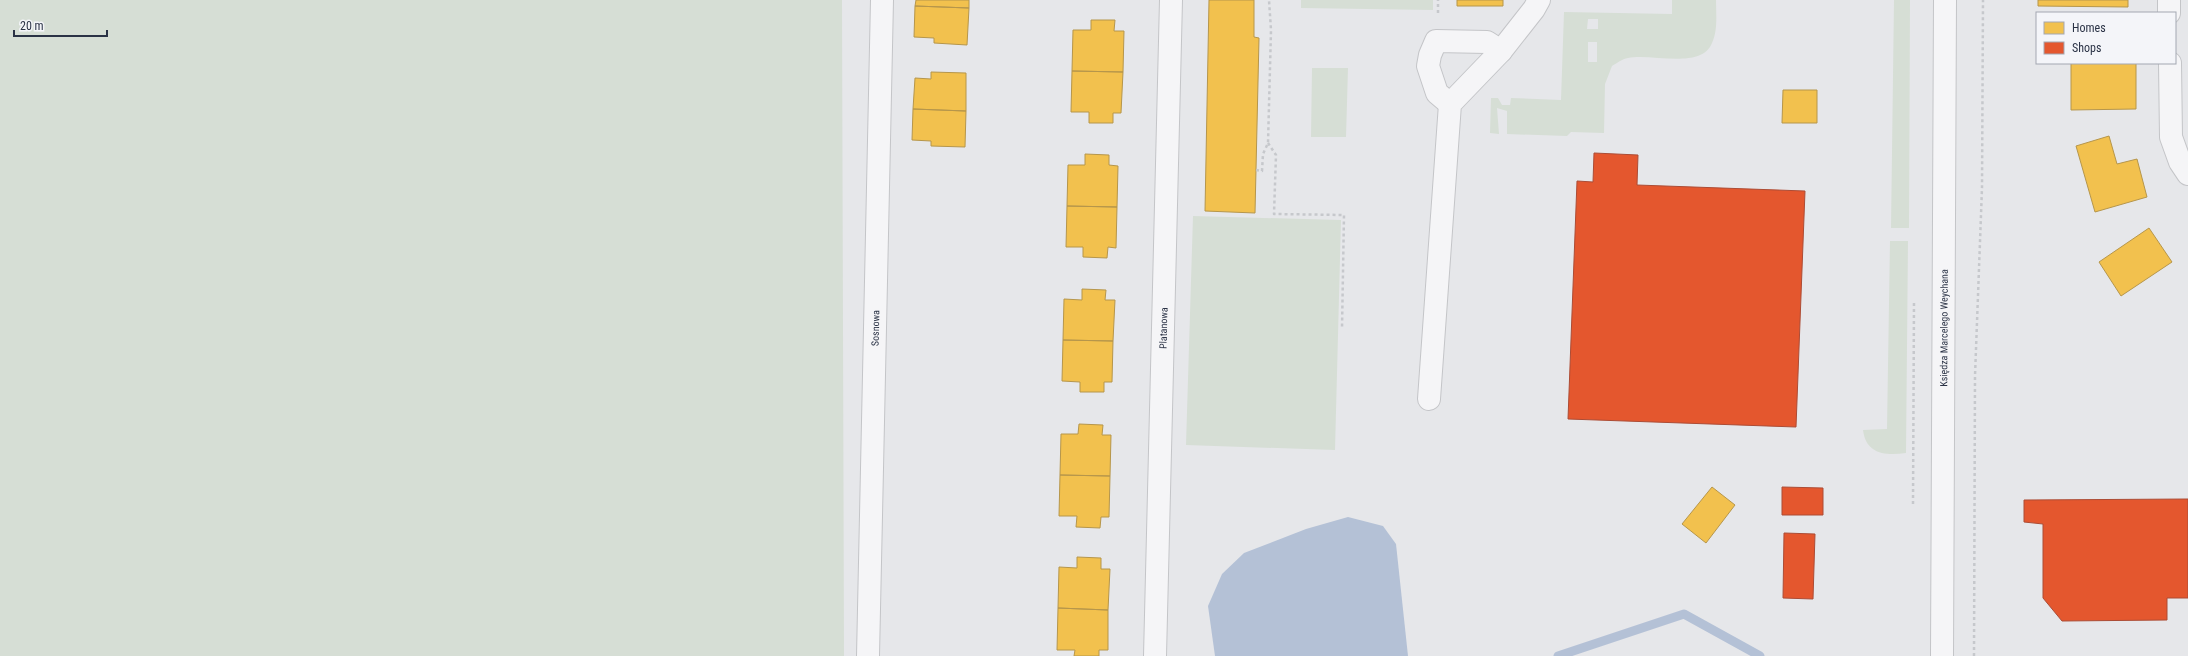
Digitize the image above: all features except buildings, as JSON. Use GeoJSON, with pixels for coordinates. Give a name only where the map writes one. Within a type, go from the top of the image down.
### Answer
{"type":"FeatureCollection","features":[{"type":"Feature","properties":{"kind":"street","name":"Sosnowa"},"geometry":{"type":"LineString","coordinates":[[868,656],[882,0]]}},
{"type":"Feature","properties":{"kind":"street","name":"Platanowa"},"geometry":{"type":"LineString","coordinates":[[1155,656],[1171,0]]}},
{"type":"Feature","properties":{"kind":"street"},"geometry":{"type":"LineString","coordinates":[[1429,399],[1450,104],[1501,50],[1534,9],[1539,0]]}},
{"type":"Feature","properties":{"kind":"street","name":"Księdza Marcelego Weychana"},"geometry":{"type":"LineString","coordinates":[[1942,656],[1945,0]]}},
{"type":"Feature","properties":{"kind":"street"},"geometry":{"type":"LineString","coordinates":[[2169,0],[2169,12]]}},
{"type":"Feature","properties":{"kind":"street"},"geometry":{"type":"LineString","coordinates":[[1450,104],[1437,93],[1428,66],[1430,55],[1436,41],[1487,42],[1501,50]]}},
{"type":"Feature","properties":{"kind":"street"},"geometry":{"type":"LineString","coordinates":[[2170,64],[2171,137],[2180,162],[2188,174]]}},
{"type":"Feature","properties":{"kind":"path"},"geometry":{"type":"LineString","coordinates":[[1256,170],[1262,171],[1263,154],[1268,143],[1271,30],[1269,0]]}},
{"type":"Feature","properties":{"kind":"path"},"geometry":{"type":"LineString","coordinates":[[1974,656],[1975,376],[1982,188],[1983,0]]}},
{"type":"Feature","properties":{"kind":"path"},"geometry":{"type":"LineString","coordinates":[[1268,143],[1276,155],[1274,214],[1344,215],[1342,328]]}},
{"type":"Feature","properties":{"kind":"shaded area"},"geometry":{"type":"Polygon","coordinates":[[[0,0],[842,0],[844,656],[0,656],[0,0]]]}},
{"type":"Feature","properties":{"kind":"shaded area"},"geometry":{"type":"Polygon","coordinates":[[[1301,0],[1433,0],[1433,10],[1301,8],[1301,0]]]}},
{"type":"Feature","properties":{"kind":"shaded area"},"geometry":{"type":"Polygon","coordinates":[[[1672,0],[1716,0],[1716,27],[1712,43],[1706,51],[1698,56],[1675,59],[1638,57],[1628,58],[1612,66],[1605,84],[1604,133],[1571,132],[1567,136],[1507,134],[1507,111],[1497,108],[1499,134],[1490,133],[1491,98],[1498,98],[1502,105],[1510,105],[1511,98],[1561,100],[1564,12],[1672,14],[1672,0]],[[1588,19],[1587,29],[1598,29],[1598,19],[1588,19]],[[1588,42],[1588,62],[1597,62],[1597,42],[1588,42]]]}},
{"type":"Feature","properties":{"kind":"shaded area"},"geometry":{"type":"Polygon","coordinates":[[[1894,0],[1910,0],[1909,228],[1891,228],[1894,0]]]}},
{"type":"Feature","properties":{"kind":"shaded area"},"geometry":{"type":"Polygon","coordinates":[[[1312,68],[1348,68],[1346,137],[1311,137],[1312,68]]]}},
{"type":"Feature","properties":{"kind":"shaded area"},"geometry":{"type":"Polygon","coordinates":[[[1193,216],[1341,220],[1335,450],[1186,445],[1193,216]]]}},
{"type":"Feature","properties":{"kind":"shaded area"},"geometry":{"type":"Polygon","coordinates":[[[1890,241],[1908,241],[1906,453],[1898,454],[1878,452],[1872,449],[1865,438],[1863,430],[1887,429],[1890,241]]]}},
{"type":"Feature","properties":{"kind":"water"},"geometry":{"type":"Polygon","coordinates":[[[1348,517],[1383,526],[1396,544],[1408,656],[1215,656],[1208,606],[1222,574],[1244,553],[1306,529],[1348,517]]]}},
{"type":"Feature","properties":{"kind":"waterway"},"geometry":{"type":"LineString","coordinates":[[1558,656],[1684,614],[1760,656]]}}]}
